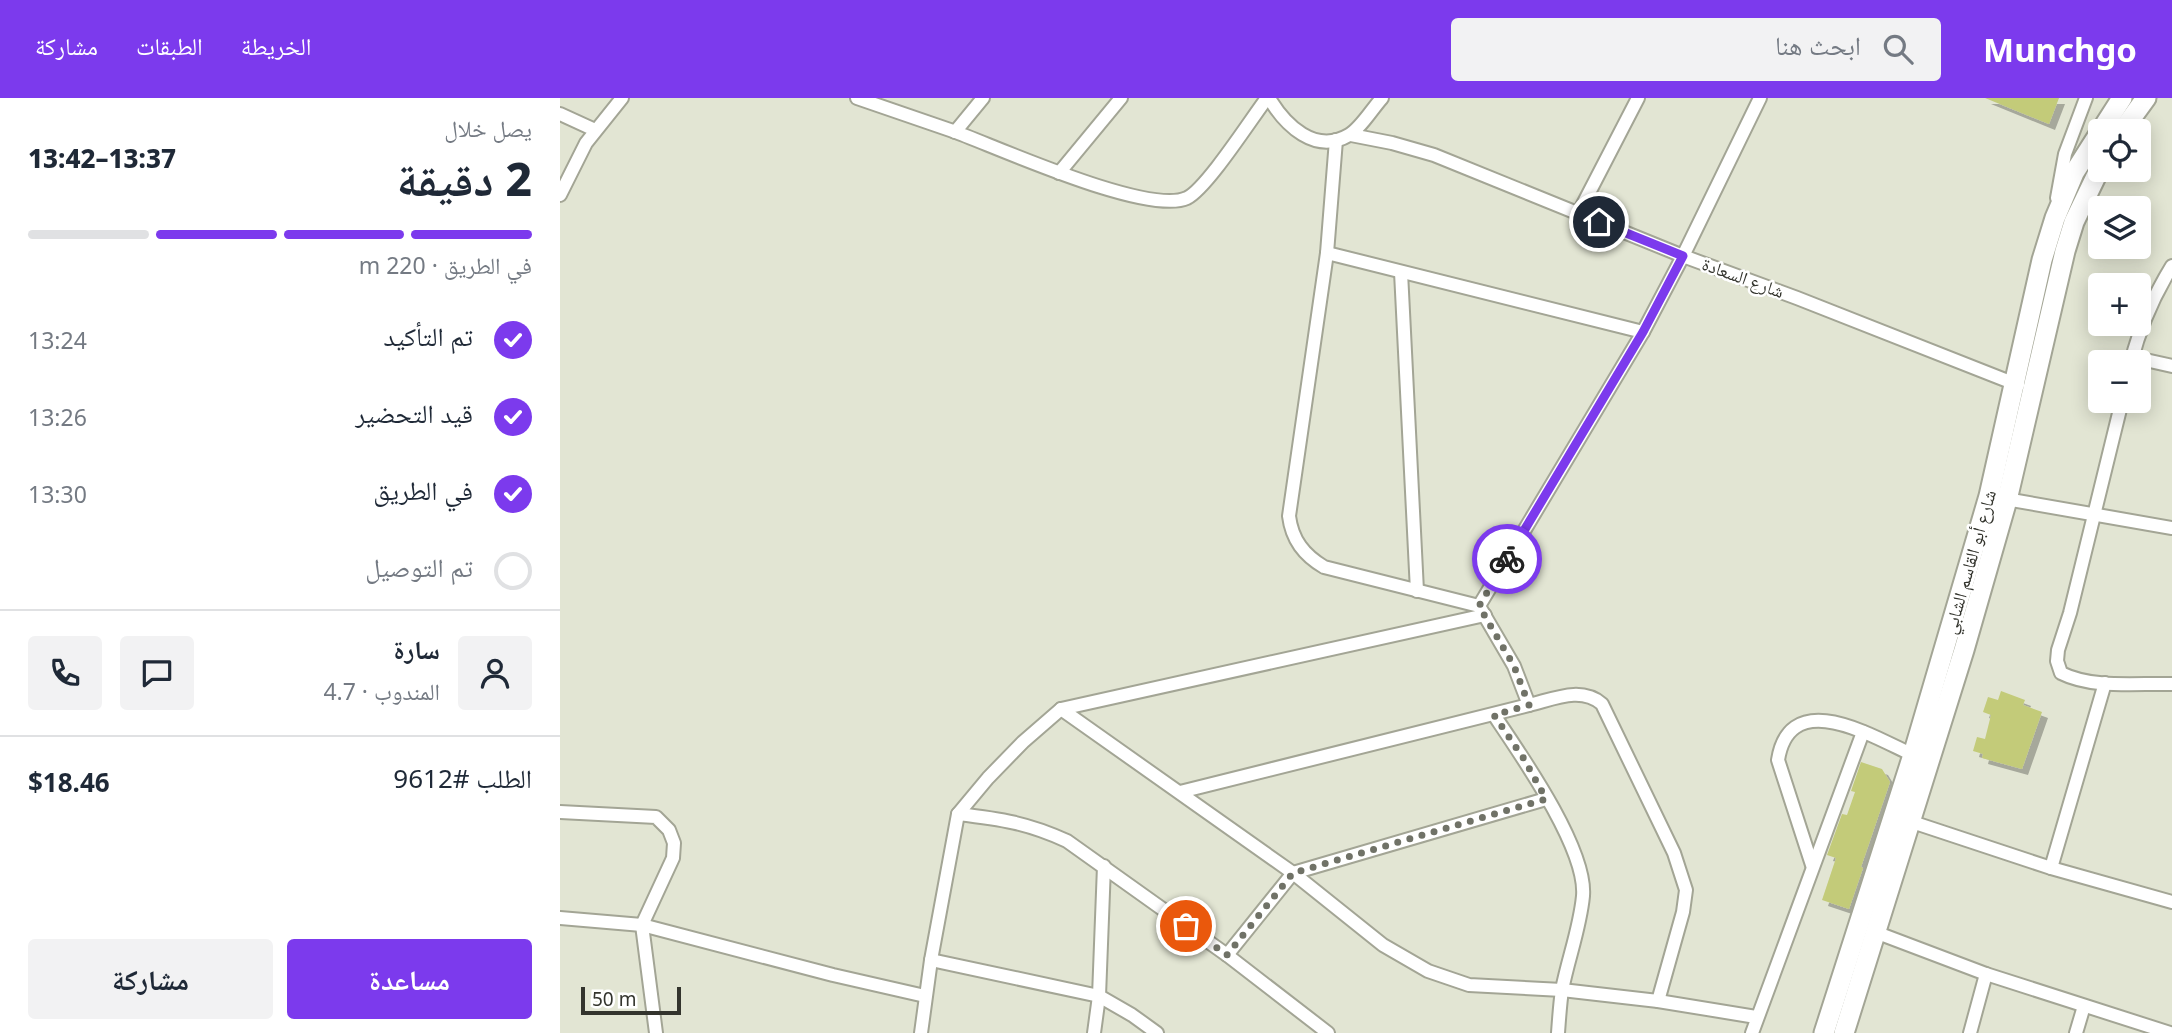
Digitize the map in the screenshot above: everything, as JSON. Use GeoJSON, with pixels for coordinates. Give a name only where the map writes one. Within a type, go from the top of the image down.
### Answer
{"type":"FeatureCollection","features":[{"type":"Feature","properties":{"kind":"main road","name":"شارع أبو القاسم الشابي"},"geometry":{"type":"LineString","coordinates":[[2025,387],[2042,260],[2055,218],[2074,173],[2122,98]]}},
{"type":"Feature","properties":{"kind":"main road"},"geometry":{"type":"LineString","coordinates":[[2131,119],[2146,98]]}},
{"type":"Feature","properties":{"kind":"main road","name":"شارع أبو القاسم الشابي"},"geometry":{"type":"LineString","coordinates":[[1844,1033],[1964,650],[2025,387],[2071,232],[2094,182]]}},
{"type":"Feature","properties":{"kind":"main road","name":"شارع أبو القاسم الشابي"},"geometry":{"type":"LineString","coordinates":[[1825,1033],[1998,498]]}},
{"type":"Feature","properties":{"kind":"street"},"geometry":{"type":"LineString","coordinates":[[560,195],[595,130],[622,98]]}},
{"type":"Feature","properties":{"kind":"street"},"geometry":{"type":"LineString","coordinates":[[857,98],[955,132],[1059,173],[1143,199],[1166,202],[1187,198],[1204,184],[1268,98],[1293,130],[1313,139],[1336,140],[1351,135],[1382,98]]}},
{"type":"Feature","properties":{"kind":"street"},"geometry":{"type":"LineString","coordinates":[[955,132],[983,98]]}},
{"type":"Feature","properties":{"kind":"street"},"geometry":{"type":"LineString","coordinates":[[1059,173],[1121,98]]}},
{"type":"Feature","properties":{"kind":"street"},"geometry":{"type":"LineString","coordinates":[[1578,214],[1638,98]]}},
{"type":"Feature","properties":{"kind":"street"},"geometry":{"type":"LineString","coordinates":[[921,1033],[931,960],[958,814],[1023,742],[1061,709],[1482,610],[1643,332],[1760,98]]}},
{"type":"Feature","properties":{"kind":"street"},"geometry":{"type":"LineString","coordinates":[[2055,218],[2065,154],[2086,98]]}},
{"type":"Feature","properties":{"kind":"street"},"geometry":{"type":"LineString","coordinates":[[560,114],[595,130]]}},
{"type":"Feature","properties":{"kind":"street","name":"شارع السعادة"},"geometry":{"type":"LineString","coordinates":[[1351,135],[1434,155],[1683,256],[2025,387]]}},
{"type":"Feature","properties":{"kind":"street"},"geometry":{"type":"LineString","coordinates":[[1336,140],[1327,253],[1289,516],[1291,533],[1311,559],[1324,567],[1482,610],[1514,666],[1529,705]]}},
{"type":"Feature","properties":{"kind":"street"},"geometry":{"type":"LineString","coordinates":[[1327,253],[1643,332]]}},
{"type":"Feature","properties":{"kind":"street"},"geometry":{"type":"LineString","coordinates":[[2135,350],[2153,297],[2172,266]]}},
{"type":"Feature","properties":{"kind":"street"},"geometry":{"type":"LineString","coordinates":[[1401,272],[1417,591]]}},
{"type":"Feature","properties":{"kind":"street"},"geometry":{"type":"LineString","coordinates":[[2151,363],[2172,366]]}},
{"type":"Feature","properties":{"kind":"street"},"geometry":{"type":"LineString","coordinates":[[2119,413],[2057,661],[2061,673],[2072,678],[2105,683],[2172,684]]}},
{"type":"Feature","properties":{"kind":"street"},"geometry":{"type":"LineString","coordinates":[[1998,498],[2172,528]]}},
{"type":"Feature","properties":{"kind":"street"},"geometry":{"type":"LineString","coordinates":[[2051,868],[2105,683]]}},
{"type":"Feature","properties":{"kind":"street"},"geometry":{"type":"LineString","coordinates":[[1180,792],[1529,705],[1583,694],[1592,696],[1602,704],[1674,853],[1686,890],[1683,912],[1658,1001]]}},
{"type":"Feature","properties":{"kind":"street"},"geometry":{"type":"LineString","coordinates":[[1061,709],[1293,873],[1383,945],[1428,971],[1469,985],[1562,990],[1658,1001],[1756,1017]]}},
{"type":"Feature","properties":{"kind":"street"},"geometry":{"type":"LineString","coordinates":[[1494,715],[1524,759],[1579,862],[1583,894],[1562,990],[1558,1033]]}},
{"type":"Feature","properties":{"kind":"street"},"geometry":{"type":"LineString","coordinates":[[1812,865],[1778,760],[1781,744],[1791,730],[1806,720],[1827,721],[1863,732],[1913,755]]}},
{"type":"Feature","properties":{"kind":"street"},"geometry":{"type":"LineString","coordinates":[[1752,1033],[1863,732]]}},
{"type":"Feature","properties":{"kind":"street"},"geometry":{"type":"LineString","coordinates":[[1227,955],[1293,873],[1546,799]]}},
{"type":"Feature","properties":{"kind":"street"},"geometry":{"type":"LineString","coordinates":[[560,812],[656,817],[669,830],[674,844],[673,858],[642,925],[656,1033]]}},
{"type":"Feature","properties":{"kind":"street"},"geometry":{"type":"LineString","coordinates":[[958,814],[1007,819],[1039,828],[1067,842],[1227,955],[1321,1031]]}},
{"type":"Feature","properties":{"kind":"street"},"geometry":{"type":"LineString","coordinates":[[1909,821],[2051,868],[2172,902]]}},
{"type":"Feature","properties":{"kind":"street"},"geometry":{"type":"LineString","coordinates":[[1094,1033],[1099,996],[1104,866]]}},
{"type":"Feature","properties":{"kind":"street"},"geometry":{"type":"LineString","coordinates":[[560,918],[642,925],[833,975],[926,996]]}},
{"type":"Feature","properties":{"kind":"street"},"geometry":{"type":"LineString","coordinates":[[1875,932],[1986,974],[2170,1033]]}},
{"type":"Feature","properties":{"kind":"street"},"geometry":{"type":"LineString","coordinates":[[931,960],[1099,996],[1157,1033]]}},
{"type":"Feature","properties":{"kind":"street"},"geometry":{"type":"LineString","coordinates":[[1970,1033],[1986,974]]}},
{"type":"Feature","properties":{"kind":"street"},"geometry":{"type":"LineString","coordinates":[[2076,1033],[2084,1006]]}},
{"type":"Feature","properties":{"kind":"building"},"geometry":{"type":"Polygon","coordinates":[[[1985,98],[2059,98],[2049,124],[1985,98]]]}},
{"type":"Feature","properties":{"kind":"building"},"geometry":{"type":"Polygon","coordinates":[[[2001,691],[2025,700],[2023,705],[2042,712],[2022,769],[1982,758],[1983,754],[1973,751],[1977,737],[1985,739],[1991,715],[1983,712],[1988,697],[1998,700],[2001,691]]]}},
{"type":"Feature","properties":{"kind":"building"},"geometry":{"type":"Polygon","coordinates":[[[1861,762],[1882,769],[1890,782],[1849,909],[1822,900],[1836,858],[1827,855],[1842,814],[1847,815],[1855,792],[1851,791],[1861,762]]]}},
{"type":"Feature","properties":{"kind":"way so far"},"geometry":{"type":"LineString","coordinates":[[1186,926],[1227,955],[1293,873],[1546,799],[1524,759],[1494,715],[1529,705],[1514,666],[1479,606],[1507,559]]}},
{"type":"Feature","properties":{"kind":"route"},"geometry":{"type":"LineString","coordinates":[[1507,559],[1643,332],[1683,256],[1599,222]]}}]}
